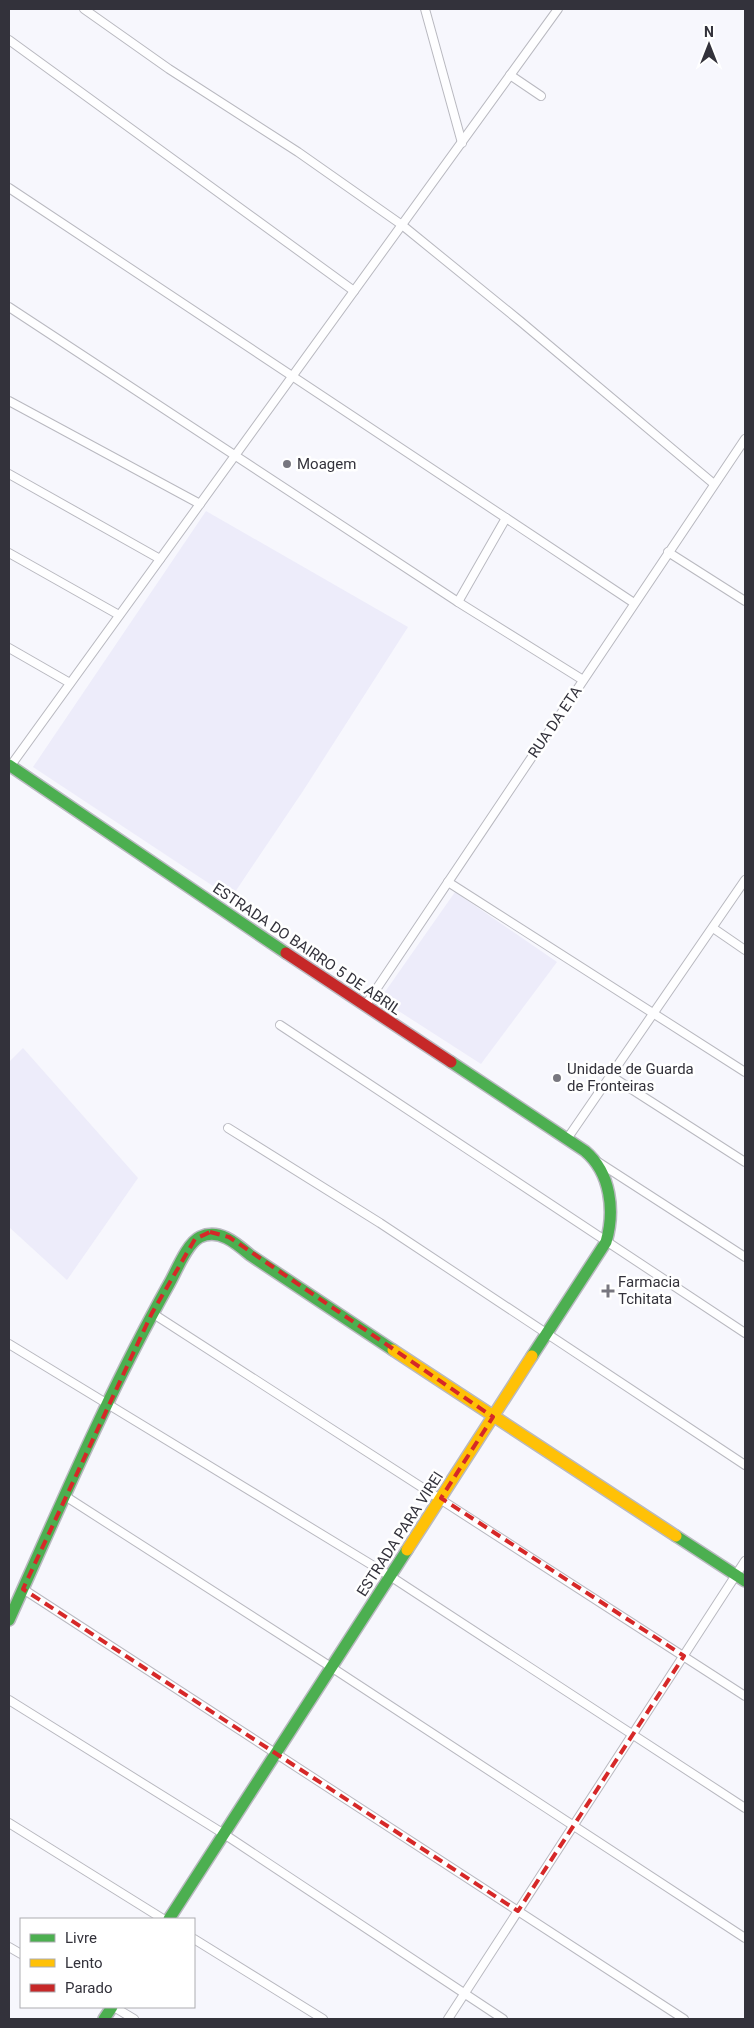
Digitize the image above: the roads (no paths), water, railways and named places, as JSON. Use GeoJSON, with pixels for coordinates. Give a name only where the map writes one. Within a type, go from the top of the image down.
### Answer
{"type":"FeatureCollection","features":[{"type":"Feature","properties":{"kind":"street"},"geometry":{"type":"LineString","coordinates":[[84,9],[169,69],[298,152],[402,225],[520,321],[714,484]]}},
{"type":"Feature","properties":{"kind":"street"},"geometry":{"type":"LineString","coordinates":[[425,9],[462,143]]}},
{"type":"Feature","properties":{"kind":"street"},"geometry":{"type":"LineString","coordinates":[[9,766],[558,9]]}},
{"type":"Feature","properties":{"kind":"street"},"geometry":{"type":"LineString","coordinates":[[9,40],[354,291]]}},
{"type":"Feature","properties":{"kind":"street"},"geometry":{"type":"LineString","coordinates":[[510,76],[541,96]]}},
{"type":"Feature","properties":{"kind":"street"},"geometry":{"type":"LineString","coordinates":[[9,188],[634,603]]}},
{"type":"Feature","properties":{"kind":"street"},"geometry":{"type":"LineString","coordinates":[[9,307],[236,454],[458,602],[583,680]]}},
{"type":"Feature","properties":{"kind":"street"},"geometry":{"type":"LineString","coordinates":[[9,401],[200,504]]}},
{"type":"Feature","properties":{"kind":"street","name":"RUA DA ETA"},"geometry":{"type":"LineString","coordinates":[[365,1006],[745,439]]}},
{"type":"Feature","properties":{"kind":"street"},"geometry":{"type":"LineString","coordinates":[[9,474],[160,559]]}},
{"type":"Feature","properties":{"kind":"street"},"geometry":{"type":"LineString","coordinates":[[458,602],[506,518]]}},
{"type":"Feature","properties":{"kind":"street"},"geometry":{"type":"LineString","coordinates":[[668,552],[745,601]]}},
{"type":"Feature","properties":{"kind":"street"},"geometry":{"type":"LineString","coordinates":[[9,553],[119,615]]}},
{"type":"Feature","properties":{"kind":"street"},"geometry":{"type":"LineString","coordinates":[[9,648],[70,683]]}},
{"type":"Feature","properties":{"kind":"street","name":"ESTRADA DO BAIRRO 5 DE ABRIL"},"geometry":{"type":"LineString","coordinates":[[9,766],[590,1156]]}},
{"type":"Feature","properties":{"kind":"street"},"geometry":{"type":"LineString","coordinates":[[567,1139],[745,880]]}},
{"type":"Feature","properties":{"kind":"street"},"geometry":{"type":"LineString","coordinates":[[448,882],[654,1012],[745,1072]]}},
{"type":"Feature","properties":{"kind":"street"},"geometry":{"type":"LineString","coordinates":[[713,928],[745,950]]}},
{"type":"Feature","properties":{"kind":"street"},"geometry":{"type":"LineString","coordinates":[[280,1025],[745,1333]]}},
{"type":"Feature","properties":{"kind":"street"},"geometry":{"type":"LineString","coordinates":[[611,1076],[745,1162]]}},
{"type":"Feature","properties":{"kind":"street"},"geometry":{"type":"LineString","coordinates":[[228,1128],[380,1223],[745,1465]]}},
{"type":"Feature","properties":{"kind":"street"},"geometry":{"type":"LineString","coordinates":[[590,1156],[745,1257]]}},
{"type":"Feature","properties":{"kind":"street","name":"ESTRADA PARA VIREI"},"geometry":{"type":"LineString","coordinates":[[170,1918],[606,1242],[610,1231],[610,1208],[601,1172],[590,1156]]}},
{"type":"Feature","properties":{"kind":"street"},"geometry":{"type":"LineString","coordinates":[[9,1620],[108,1403],[152,1313],[195,1239],[210,1232],[229,1238],[250,1255],[493,1417],[741,1578]]}},
{"type":"Feature","properties":{"kind":"street"},"geometry":{"type":"LineString","coordinates":[[152,1313],[745,1696]]}},
{"type":"Feature","properties":{"kind":"street"},"geometry":{"type":"LineString","coordinates":[[9,1344],[390,1576],[745,1808]]}},
{"type":"Feature","properties":{"kind":"street"},"geometry":{"type":"LineString","coordinates":[[65,1496],[331,1667],[745,1938]]}},
{"type":"Feature","properties":{"kind":"street"},"geometry":{"type":"LineString","coordinates":[[448,2019],[684,1656],[741,1578],[745,1561]]}},
{"type":"Feature","properties":{"kind":"street"},"geometry":{"type":"LineString","coordinates":[[23,1589],[684,2019]]}},
{"type":"Feature","properties":{"kind":"street"},"geometry":{"type":"LineString","coordinates":[[9,1700],[224,1834],[503,2019]]}},
{"type":"Feature","properties":{"kind":"street"},"geometry":{"type":"LineString","coordinates":[[9,1823],[160,1918]]}},
{"type":"Feature","properties":{"kind":"street"},"geometry":{"type":"LineString","coordinates":[[195,1940],[323,2019]]}},
{"type":"Feature","properties":{"kind":"street"},"geometry":{"type":"LineString","coordinates":[[9,1946],[20,1953]]}},
{"type":"Feature","properties":{"kind":"street"},"geometry":{"type":"LineString","coordinates":[[104,2019],[112,2008]]}},
{"type":"Feature","properties":{"kind":"street"},"geometry":{"type":"LineString","coordinates":[[115,2008],[134,2019]]}},
{"type":"Feature","properties":{"kind":"place","name":"Moagem"},"geometry":{"type":"Point","coordinates":[287,464]}},
{"type":"Feature","properties":{"kind":"place","name":"Unidade de Guarda de Fronteiras"},"geometry":{"type":"Point","coordinates":[557,1078]}},
{"type":"Feature","properties":{"kind":"place","name":"Farmacia Tchitata"},"geometry":{"type":"Point","coordinates":[608,1291]}}]}
